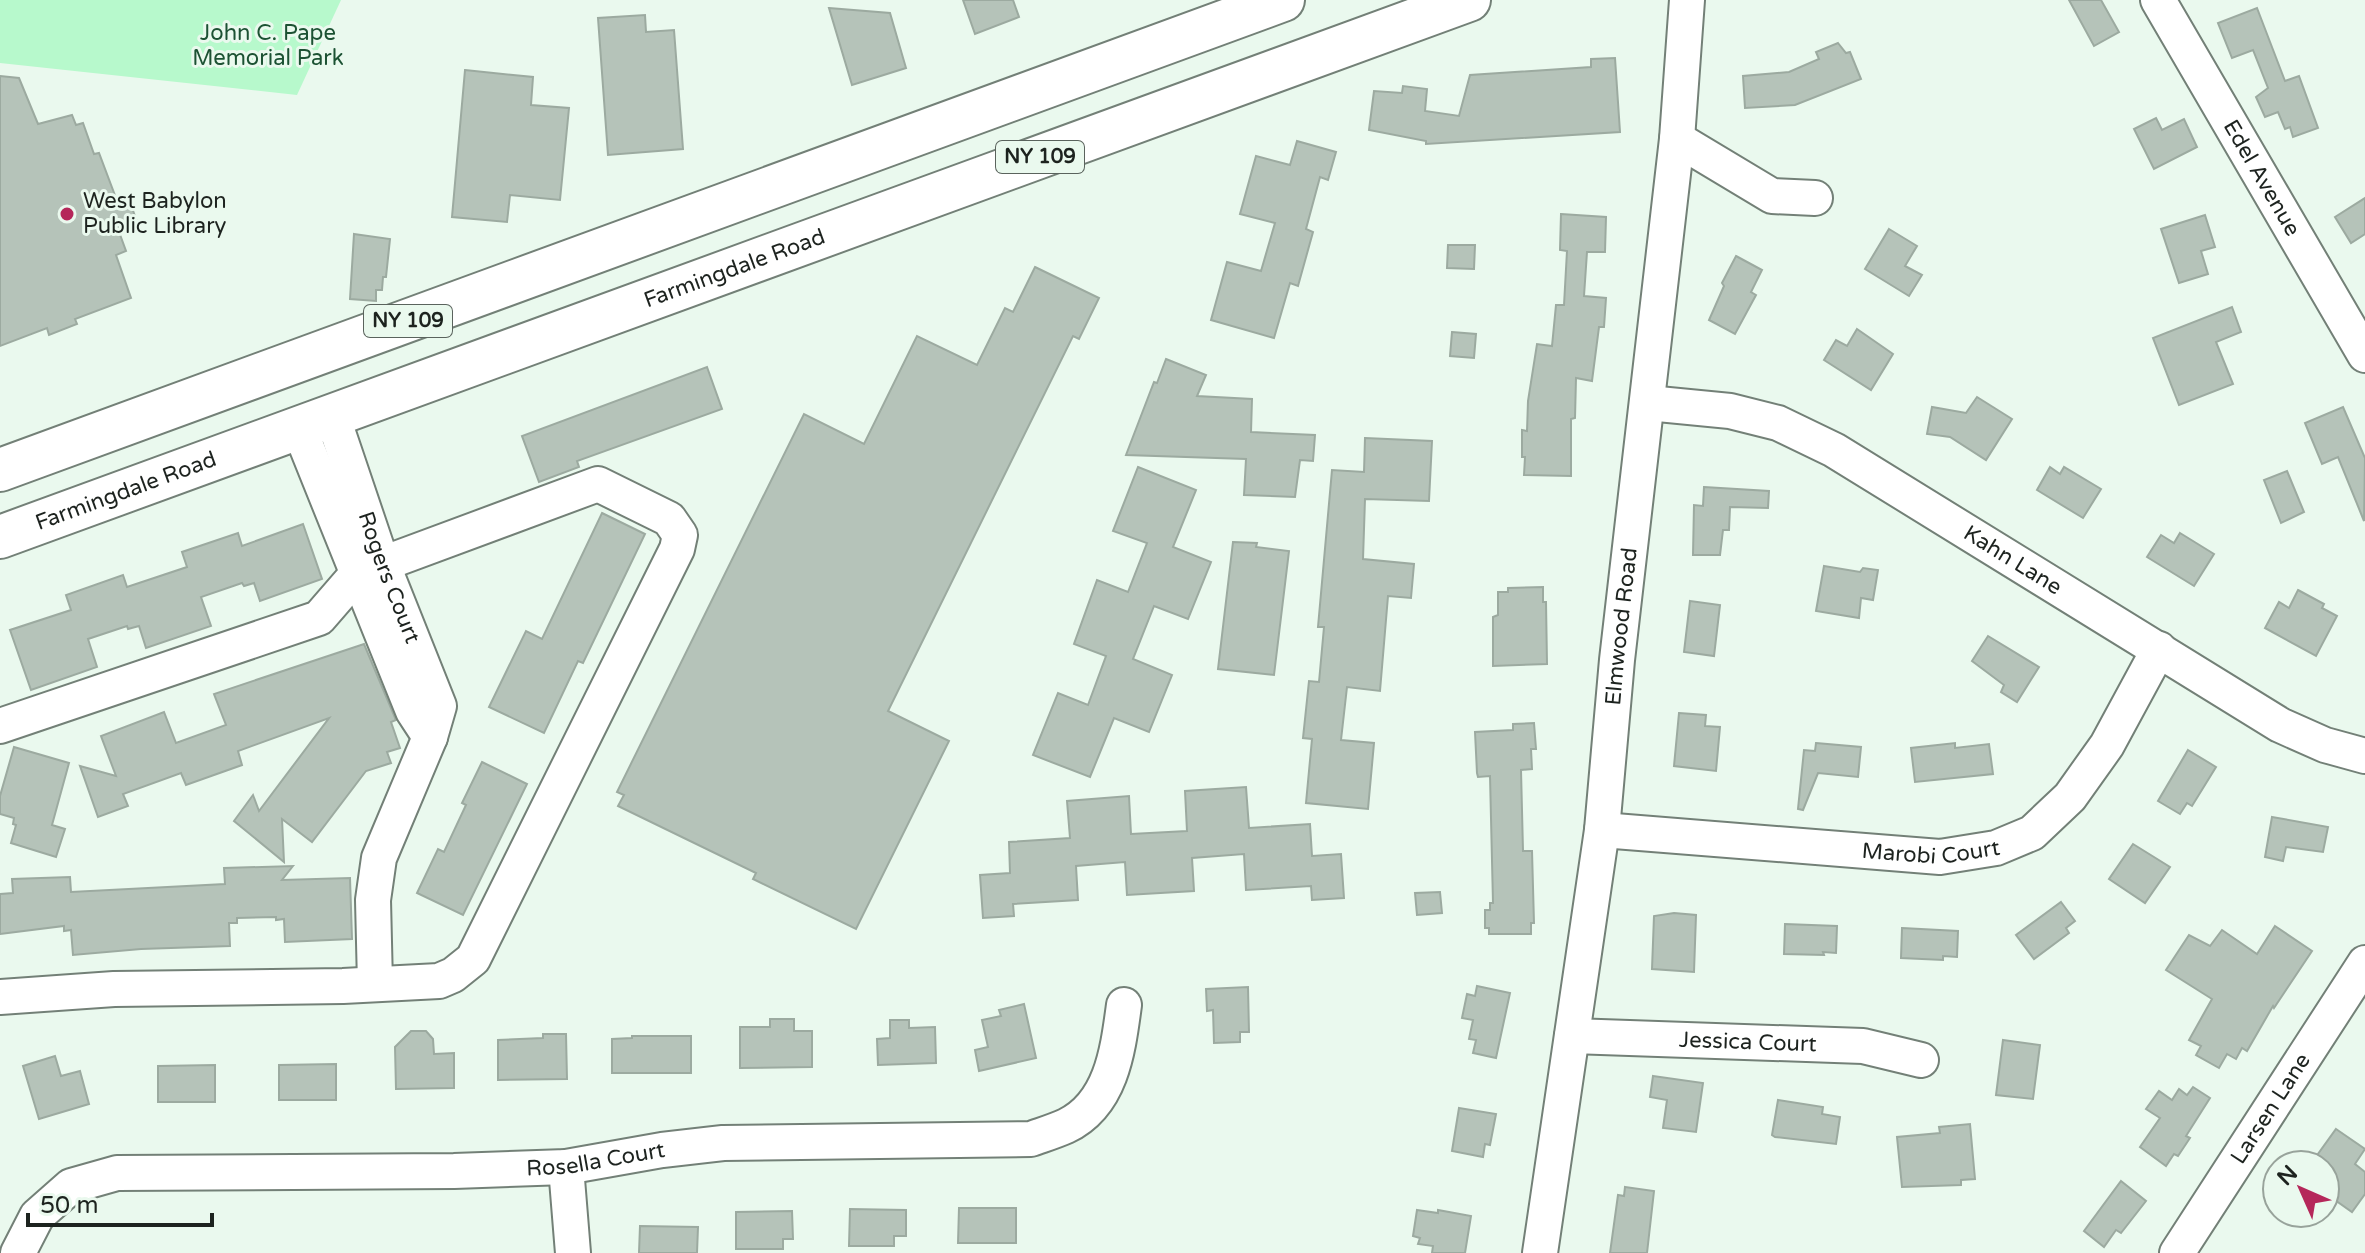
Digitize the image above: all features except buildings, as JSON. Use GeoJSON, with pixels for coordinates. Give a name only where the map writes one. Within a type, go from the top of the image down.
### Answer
{"type":"FeatureCollection","features":[{"type":"Feature","properties":{"kind":"main road","name":"NY 109"},"geometry":{"type":"LineString","coordinates":[[0,470],[1283,0]]}},
{"type":"Feature","properties":{"kind":"main road"},"geometry":{"type":"LineString","coordinates":[[1343,46],[1416,0]]}},
{"type":"Feature","properties":{"kind":"main road","name":"Farmingdale Road"},"geometry":{"type":"LineString","coordinates":[[0,537],[1469,0]]}},
{"type":"Feature","properties":{"kind":"main road"},"geometry":{"type":"LineString","coordinates":[[726,271],[725,251],[733,231],[747,217],[817,172]]}},
{"type":"Feature","properties":{"kind":"main road"},"geometry":{"type":"LineString","coordinates":[[611,314],[686,266],[695,256],[702,238],[703,213]]}},
{"type":"Feature","properties":{"kind":"street","name":"Elmwood Road"},"geometry":{"type":"LineString","coordinates":[[1540,1253],[1602,830],[1617,660],[1677,139],[1687,0]]}},
{"type":"Feature","properties":{"kind":"street","name":"Edel Avenue"},"geometry":{"type":"LineString","coordinates":[[2158,0],[2365,355]]}},
{"type":"Feature","properties":{"kind":"street"},"geometry":{"type":"LineString","coordinates":[[1677,139],[1772,196],[1815,198]]}},
{"type":"Feature","properties":{"kind":"street","name":"Kahn Lane"},"geometry":{"type":"LineString","coordinates":[[1648,403],[1730,411],[1778,423],[1834,450],[2280,725],[2325,745],[2365,756]]}},
{"type":"Feature","properties":{"kind":"street","name":"Rogers Court"},"geometry":{"type":"LineString","coordinates":[[316,422],[370,568],[413,711],[430,737],[379,858],[373,900],[375,984]]}},
{"type":"Feature","properties":{"kind":"street"},"geometry":{"type":"LineString","coordinates":[[0,726],[319,618],[370,568],[598,484],[669,519],[680,535],[677,549],[473,959],[453,975],[439,981],[114,989],[0,997]]}},
{"type":"Feature","properties":{"kind":"street","name":"Marobi Court"},"geometry":{"type":"LineString","coordinates":[[1602,830],[1940,857],[1996,848],[2032,833],[2070,797],[2107,745],[2159,649]]}},
{"type":"Feature","properties":{"kind":"street","name":"Larsen Lane"},"geometry":{"type":"LineString","coordinates":[[2177,1253],[2365,963]]}},
{"type":"Feature","properties":{"kind":"street","name":"Rosella Court"},"geometry":{"type":"LineString","coordinates":[[18,1253],[37,1216],[71,1186],[117,1173],[454,1171],[566,1167],[723,1143],[1031,1139],[1070,1125],[1098,1099],[1117,1060],[1124,1005]]}},
{"type":"Feature","properties":{"kind":"street","name":"Jessica Court"},"geometry":{"type":"LineString","coordinates":[[1572,1036],[1863,1046],[1921,1060]]}},
{"type":"Feature","properties":{"kind":"street"},"geometry":{"type":"LineString","coordinates":[[566,1167],[573,1253]]}},
{"type":"Feature","properties":{"kind":"green space","name":"John C. Pape Memorial Park"},"geometry":{"type":"Polygon","coordinates":[[[0,0],[341,0],[297,95],[0,63],[0,0]]]}},
{"type":"Feature","properties":{"kind":"place","name":"West Babylon Public Library"},"geometry":{"type":"Point","coordinates":[67,214]}}]}
